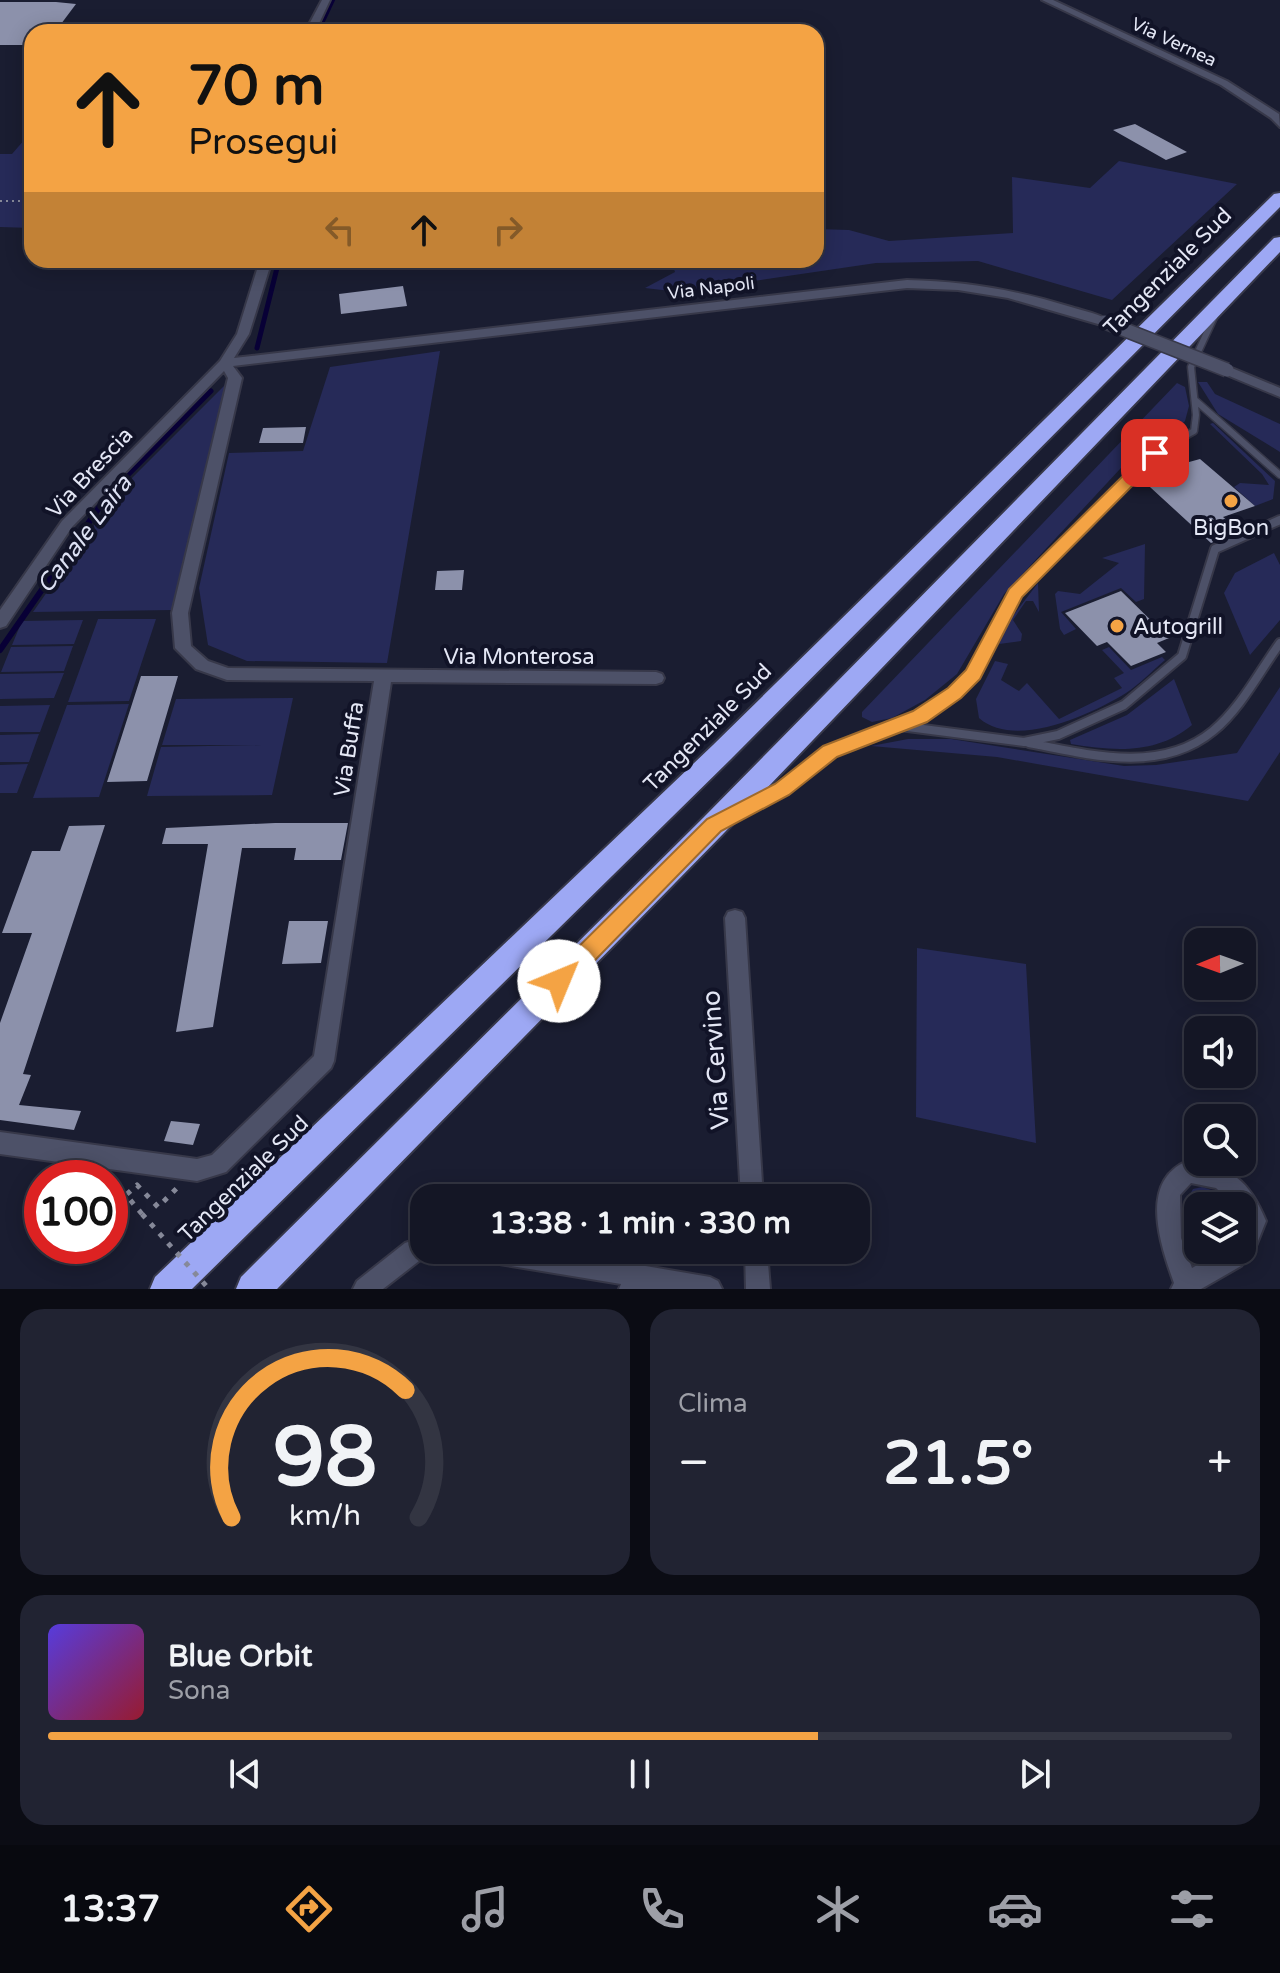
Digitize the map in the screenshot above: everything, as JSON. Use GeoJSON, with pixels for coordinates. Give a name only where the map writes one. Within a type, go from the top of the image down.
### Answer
{"type":"FeatureCollection","features":[{"type":"Feature","properties":{"kind":"highway","name":"Tangenziale Sud"},"geometry":{"type":"LineString","coordinates":[[167,1289],[689,785],[1280,198]]}},
{"type":"Feature","properties":{"kind":"highway"},"geometry":{"type":"LineString","coordinates":[[253,1289],[714,825],[1280,242]]}},
{"type":"Feature","properties":{"kind":"street"},"geometry":{"type":"LineString","coordinates":[[314,24],[326,0]]}},
{"type":"Feature","properties":{"kind":"street","name":"Via Vernea"},"geometry":{"type":"LineString","coordinates":[[1046,0],[1224,83],[1268,111],[1280,124]]}},
{"type":"Feature","properties":{"kind":"street","name":"Via Brescia"},"geometry":{"type":"LineString","coordinates":[[0,622],[67,524],[225,363],[243,334],[264,268]]}},
{"type":"Feature","properties":{"kind":"street","name":"Via Napoli"},"geometry":{"type":"LineString","coordinates":[[225,363],[907,284],[939,283],[1003,292],[1105,322],[1280,393]]}},
{"type":"Feature","properties":{"kind":"street","name":"Via Buffa"},"geometry":{"type":"LineString","coordinates":[[0,1143],[197,1170],[218,1164],[324,1061],[383,678],[227,674],[202,665],[183,648],[180,613],[235,378],[225,363]]}},
{"type":"Feature","properties":{"kind":"street","name":"Via Monterosa"},"geometry":{"type":"LineString","coordinates":[[383,678],[656,678]]}},
{"type":"Feature","properties":{"kind":"street","name":"Via Cervino"},"geometry":{"type":"LineString","coordinates":[[735,918],[751,1184]]}},
{"type":"Feature","properties":{"kind":"street"},"geometry":{"type":"LineString","coordinates":[[1187,1172],[1214,1174],[1240,1190],[1255,1221],[1246,1247],[1217,1270],[1184,1287],[1170,1238],[1169,1191],[1187,1172]]}},
{"type":"Feature","properties":{"kind":"street"},"geometry":{"type":"LineString","coordinates":[[365,1289],[410,1253]]}},
{"type":"Feature","properties":{"kind":"street"},"geometry":{"type":"LineString","coordinates":[[548,1264],[633,1282],[710,1289]]}},
{"type":"Feature","properties":{"kind":"street"},"geometry":{"type":"LineString","coordinates":[[757,1264],[758,1289]]}},
{"type":"Feature","properties":{"kind":"lane"},"geometry":{"type":"LineString","coordinates":[[714,825],[782,789],[830,752],[920,717],[965,684],[1015,593],[1085,527],[1146,458],[1194,431],[1198,417],[1192,365],[1205,342],[1218,306]]}},
{"type":"Feature","properties":{"kind":"lane"},"geometry":{"type":"LineString","coordinates":[[1195,400],[1280,475]]}},
{"type":"Feature","properties":{"kind":"lane"},"geometry":{"type":"LineString","coordinates":[[1024,742],[1058,735],[1124,705],[1173,666],[1186,643],[1215,549],[1280,520]]}},
{"type":"Feature","properties":{"kind":"lane"},"geometry":{"type":"LineString","coordinates":[[899,726],[1119,757],[1183,748],[1214,730],[1280,643]]}},
{"type":"Feature","properties":{"kind":"path"},"geometry":{"type":"LineString","coordinates":[[0,201],[24,201]]}},
{"type":"Feature","properties":{"kind":"path"},"geometry":{"type":"LineString","coordinates":[[158,1207],[137,1185],[126,1195],[209,1289]]}},
{"type":"Feature","properties":{"kind":"shaded area"},"geometry":{"type":"Polygon","coordinates":[[[24,140],[24,228],[0,227],[0,154],[12,154],[24,140]]]}},
{"type":"Feature","properties":{"kind":"shaded area"},"geometry":{"type":"Polygon","coordinates":[[[1119,161],[1237,184],[1112,300],[978,261],[876,263],[679,292],[645,288],[675,272],[674,268],[824,268],[824,229],[849,230],[889,241],[1013,233],[1012,177],[1090,188],[1119,161]]]}},
{"type":"Feature","properties":{"kind":"shaded area"},"geometry":{"type":"Polygon","coordinates":[[[440,351],[387,663],[247,661],[208,645],[199,588],[229,453],[303,451],[330,367],[440,351]]]}},
{"type":"Feature","properties":{"kind":"shaded area"},"geometry":{"type":"Polygon","coordinates":[[[1198,382],[1207,382],[1215,394],[1280,424],[1280,452],[1218,414],[1198,382]]]}},
{"type":"Feature","properties":{"kind":"shaded area"},"geometry":{"type":"Polygon","coordinates":[[[1177,383],[1185,387],[1189,406],[1185,421],[1174,432],[1133,455],[1004,594],[957,674],[925,700],[892,718],[872,722],[862,717],[862,712],[1177,383]]]}},
{"type":"Feature","properties":{"kind":"shaded area"},"geometry":{"type":"Polygon","coordinates":[[[226,384],[173,610],[33,612],[116,494],[226,384]]]}},
{"type":"Feature","properties":{"kind":"shaded area"},"geometry":{"type":"Polygon","coordinates":[[[1213,423],[1275,481],[1273,499],[1255,506],[1234,487],[1240,483],[1269,485],[1262,474],[1210,424],[1213,423]]]}},
{"type":"Feature","properties":{"kind":"shaded area"},"geometry":{"type":"Polygon","coordinates":[[[1145,544],[1144,599],[1136,602],[1121,588],[1061,612],[1076,629],[1064,635],[1060,629],[1055,594],[1058,591],[1080,594],[1119,563],[1102,558],[1145,544]]]}},
{"type":"Feature","properties":{"kind":"shaded area"},"geometry":{"type":"Polygon","coordinates":[[[1274,553],[1280,565],[1280,620],[1250,655],[1224,593],[1235,573],[1274,553]]]}},
{"type":"Feature","properties":{"kind":"shaded area"},"geometry":{"type":"Polygon","coordinates":[[[1038,583],[1039,612],[1033,601],[1026,601],[1013,620],[1022,634],[1021,641],[999,644],[1012,617],[1038,583]]]}},
{"type":"Feature","properties":{"kind":"shaded area"},"geometry":{"type":"Polygon","coordinates":[[[98,619],[156,619],[129,701],[68,702],[98,619]]]}},
{"type":"Feature","properties":{"kind":"shaded area"},"geometry":{"type":"Polygon","coordinates":[[[83,620],[74,644],[12,645],[22,621],[83,620]]]}},
{"type":"Feature","properties":{"kind":"shaded area"},"geometry":{"type":"Polygon","coordinates":[[[73,646],[64,671],[1,672],[11,647],[73,646]]]}},
{"type":"Feature","properties":{"kind":"shaded area"},"geometry":{"type":"Polygon","coordinates":[[[1109,647],[1131,670],[1162,657],[1165,660],[1126,693],[1074,719],[1032,730],[1012,731],[994,727],[979,718],[976,699],[995,661],[1008,664],[1001,680],[1019,691],[1027,683],[1059,719],[1122,688],[1114,678],[1124,673],[1102,650],[1109,647]]]}},
{"type":"Feature","properties":{"kind":"shaded area"},"geometry":{"type":"Polygon","coordinates":[[[64,673],[54,698],[0,699],[0,674],[64,673]]]}},
{"type":"Feature","properties":{"kind":"shaded area"},"geometry":{"type":"Polygon","coordinates":[[[1174,679],[1192,725],[1178,735],[1164,742],[1134,748],[1071,744],[1070,740],[1127,715],[1174,679]]]}},
{"type":"Feature","properties":{"kind":"shaded area"},"geometry":{"type":"Polygon","coordinates":[[[1280,687],[1280,752],[1248,801],[997,757],[871,746],[908,739],[951,739],[1124,766],[1156,765],[1237,753],[1280,687]]]}},
{"type":"Feature","properties":{"kind":"shaded area"},"geometry":{"type":"Polygon","coordinates":[[[293,698],[272,795],[147,796],[161,747],[262,745],[162,745],[176,699],[293,698]]]}},
{"type":"Feature","properties":{"kind":"shaded area"},"geometry":{"type":"Polygon","coordinates":[[[129,704],[99,797],[33,798],[67,705],[129,704]]]}},
{"type":"Feature","properties":{"kind":"shaded area"},"geometry":{"type":"Polygon","coordinates":[[[50,705],[40,732],[0,732],[0,706],[50,705]]]}},
{"type":"Feature","properties":{"kind":"shaded area"},"geometry":{"type":"Polygon","coordinates":[[[39,734],[29,762],[0,762],[0,735],[39,734]]]}},
{"type":"Feature","properties":{"kind":"shaded area"},"geometry":{"type":"Polygon","coordinates":[[[28,764],[17,793],[0,793],[0,765],[28,764]]]}},
{"type":"Feature","properties":{"kind":"shaded area"},"geometry":{"type":"Polygon","coordinates":[[[917,948],[1026,964],[1036,1143],[916,1117],[917,948]]]}},
{"type":"Feature","properties":{"kind":"shaded area"},"geometry":{"type":"Polygon","coordinates":[[[1202,1187],[1218,1192],[1191,1192],[1202,1187]]]}},
{"type":"Feature","properties":{"kind":"building"},"geometry":{"type":"Polygon","coordinates":[[[0,2],[76,4],[61,24],[24,24],[24,45],[0,45],[0,2]]]}},
{"type":"Feature","properties":{"kind":"building"},"geometry":{"type":"Polygon","coordinates":[[[1135,124],[1187,152],[1166,160],[1113,130],[1135,124]]]}},
{"type":"Feature","properties":{"kind":"building"},"geometry":{"type":"Polygon","coordinates":[[[403,286],[407,306],[341,314],[339,294],[403,286]]]}},
{"type":"Feature","properties":{"kind":"building"},"geometry":{"type":"Polygon","coordinates":[[[306,427],[303,443],[259,443],[263,428],[306,427]]]}},
{"type":"Feature","properties":{"kind":"building"},"geometry":{"type":"Polygon","coordinates":[[[1200,459],[1255,506],[1223,517],[1239,531],[1211,543],[1138,476],[1200,459]]]}},
{"type":"Feature","properties":{"kind":"building"},"geometry":{"type":"Polygon","coordinates":[[[464,570],[462,590],[435,590],[437,571],[464,570]]]}},
{"type":"Feature","properties":{"kind":"building","name":"Autogrill"},"geometry":{"type":"Polygon","coordinates":[[[1121,591],[1169,638],[1157,643],[1166,652],[1131,666],[1107,642],[1097,646],[1065,613],[1121,591]]]}},
{"type":"Feature","properties":{"kind":"building"},"geometry":{"type":"Polygon","coordinates":[[[141,676],[178,676],[147,781],[107,782],[141,676]]]}},
{"type":"Feature","properties":{"kind":"building"},"geometry":{"type":"Polygon","coordinates":[[[348,823],[341,860],[294,860],[296,848],[242,848],[213,1027],[176,1032],[208,844],[162,844],[166,828],[348,823]]]}},
{"type":"Feature","properties":{"kind":"building"},"geometry":{"type":"Polygon","coordinates":[[[105,825],[23,1074],[31,1075],[19,1105],[81,1111],[74,1130],[0,1120],[0,1023],[32,933],[2,933],[32,851],[60,851],[69,826],[105,825]]]}},
{"type":"Feature","properties":{"kind":"building"},"geometry":{"type":"Polygon","coordinates":[[[289,921],[328,921],[321,963],[282,964],[289,921]]]}},
{"type":"Feature","properties":{"kind":"building"},"geometry":{"type":"Polygon","coordinates":[[[171,1121],[200,1124],[193,1145],[164,1141],[171,1121]]]}},
{"type":"Feature","properties":{"kind":"waterway","name":"Canale Laira"},"geometry":{"type":"LineString","coordinates":[[322,24],[333,0]]}},
{"type":"Feature","properties":{"kind":"waterway","name":"Canale Laira"},"geometry":{"type":"LineString","coordinates":[[257,348],[277,268]]}},
{"type":"Feature","properties":{"kind":"waterway","name":"Canale Laira"},"geometry":{"type":"LineString","coordinates":[[109,494],[211,391]]}},
{"type":"Feature","properties":{"kind":"waterway","name":"Canale Laira"},"geometry":{"type":"LineString","coordinates":[[0,650],[110,492]]}},
{"type":"Feature","properties":{"kind":"place","name":"BigBon"},"geometry":{"type":"Point","coordinates":[1231,501]}},
{"type":"Feature","properties":{"kind":"place","name":"Autogrill"},"geometry":{"type":"Point","coordinates":[1117,626]}},
{"type":"Feature","properties":{"kind":"route"},"geometry":{"type":"LineString","coordinates":[[559,981],[714,825],[782,789],[817,759],[868,735],[920,717],[965,684],[1015,593],[1085,527],[1146,458],[1155,453]]}}]}
